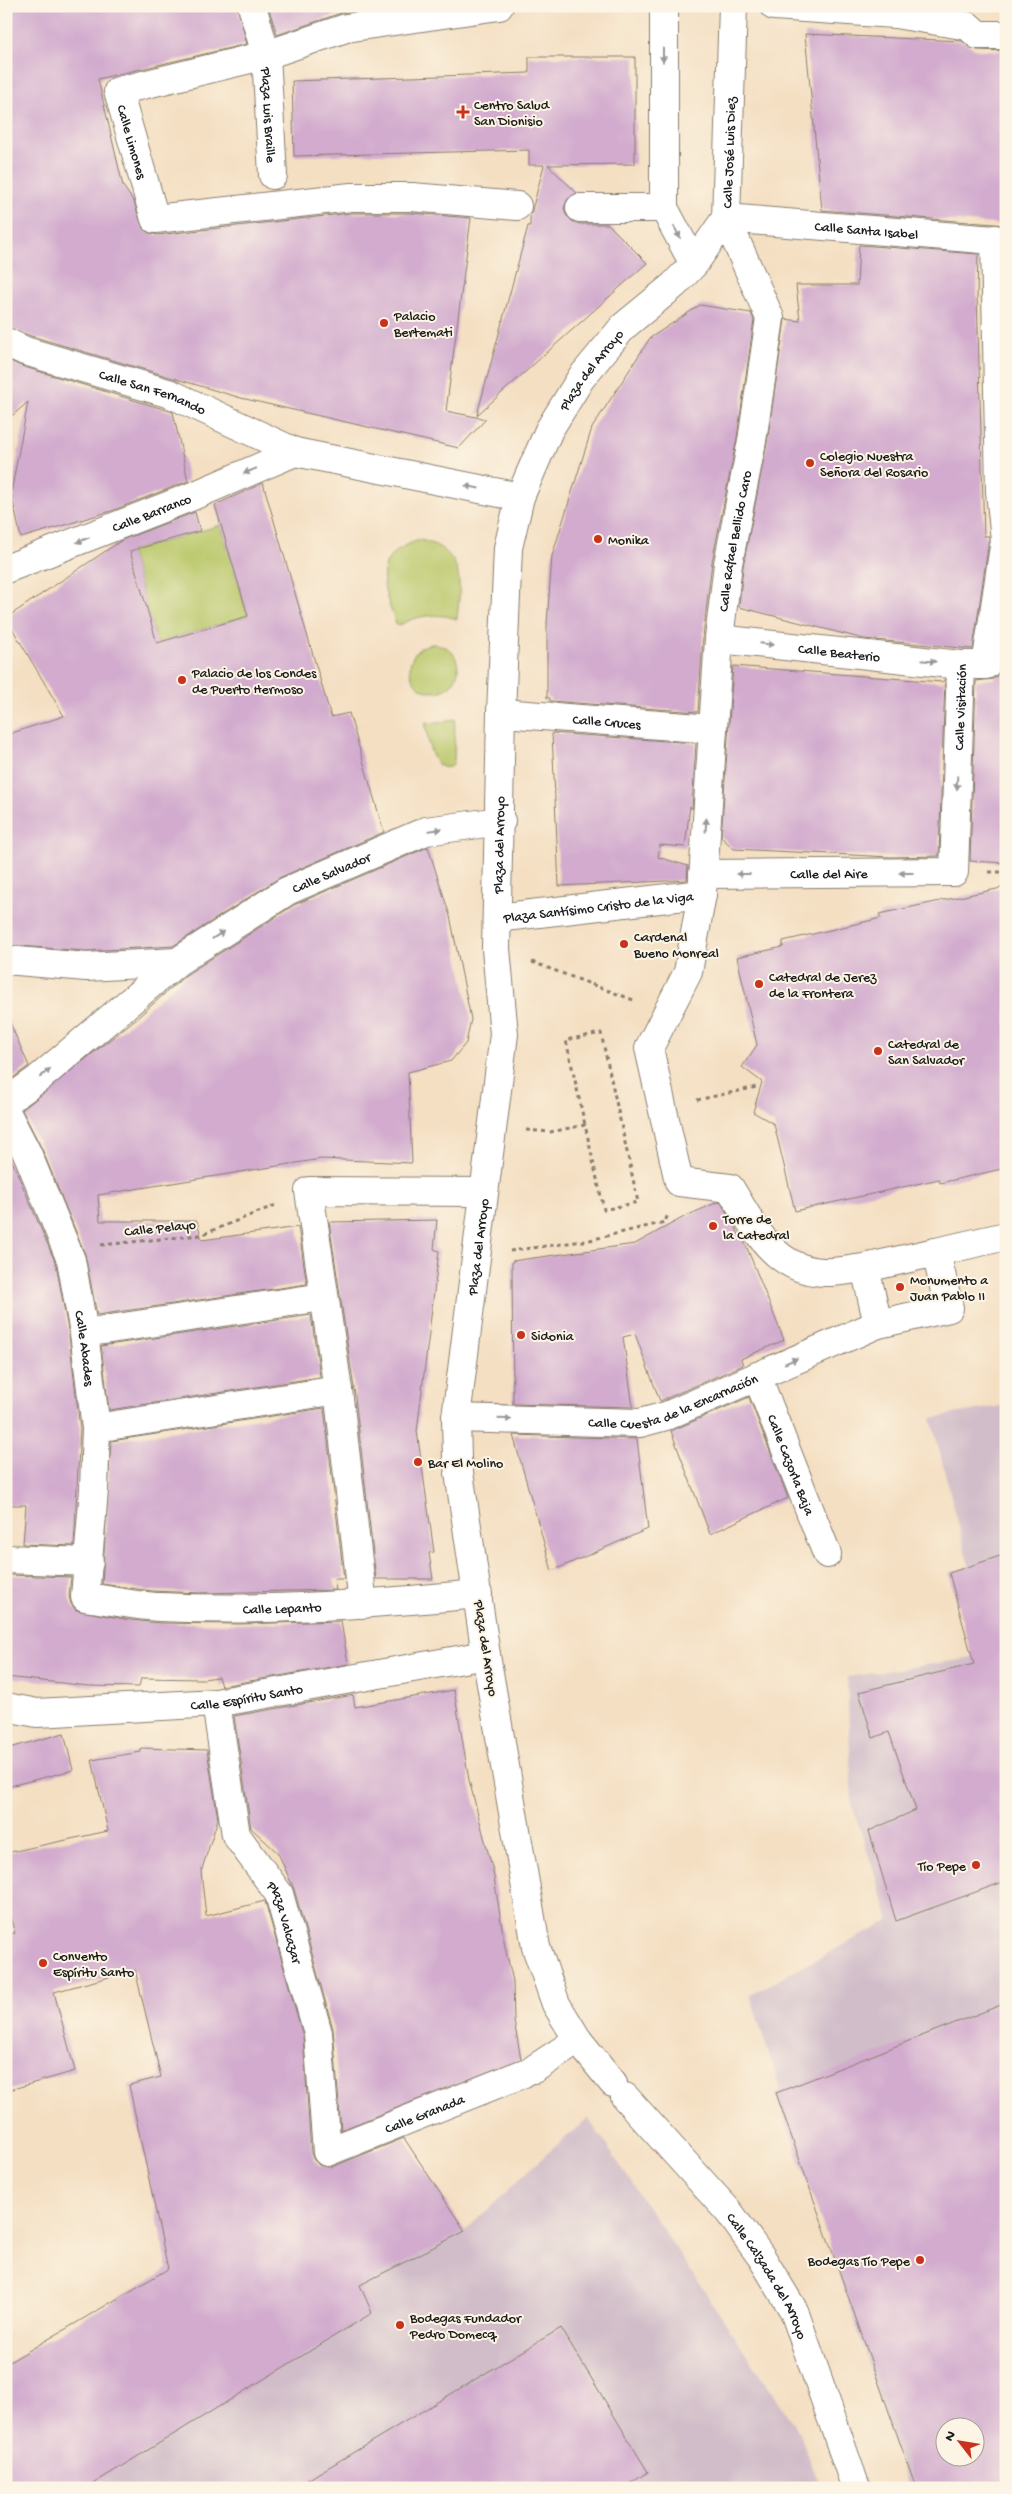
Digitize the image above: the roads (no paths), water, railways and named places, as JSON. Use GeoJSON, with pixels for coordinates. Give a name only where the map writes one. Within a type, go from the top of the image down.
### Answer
{"type":"FeatureCollection","features":[{"type":"Feature","properties":{"kind":"street","name":"Plaza Luis Braille"},"geometry":{"type":"LineString","coordinates":[[252,6],[266,54],[273,175]]}},
{"type":"Feature","properties":{"kind":"street","name":"Calle Limones"},"geometry":{"type":"LineString","coordinates":[[499,6],[346,28],[266,54],[118,91],[155,219],[275,204],[351,197],[412,198],[517,206]]}},
{"type":"Feature","properties":{"kind":"street"},"geometry":{"type":"LineString","coordinates":[[664,6],[664,208],[694,264]]}},
{"type":"Feature","properties":{"kind":"street","name":"Calle José Luis Diez"},"geometry":{"type":"LineString","coordinates":[[694,264],[726,218],[733,6]]}},
{"type":"Feature","properties":{"kind":"street"},"geometry":{"type":"LineString","coordinates":[[774,6],[895,14],[968,26],[978,35],[1006,35]]}},
{"type":"Feature","properties":{"kind":"street"},"geometry":{"type":"LineString","coordinates":[[580,208],[664,208]]}},
{"type":"Feature","properties":{"kind":"street","name":"Calle Santa Isabel"},"geometry":{"type":"LineString","coordinates":[[726,218],[1001,240]]}},
{"type":"Feature","properties":{"kind":"street","name":"Calle Rafael Bellido Caro"},"geometry":{"type":"LineString","coordinates":[[726,218],[770,318],[752,441],[728,564],[719,639],[702,884],[688,972],[649,1048],[679,1182],[730,1188],[767,1247],[787,1264],[822,1272],[865,1268]]}},
{"type":"Feature","properties":{"kind":"street","name":"Calle Visitación"},"geometry":{"type":"LineString","coordinates":[[954,872],[961,664],[986,665],[1005,540],[1000,491],[1001,240]]}},
{"type":"Feature","properties":{"kind":"street","name":"Plaza del Arroyo"},"geometry":{"type":"LineString","coordinates":[[618,2090],[578,2040],[556,2004],[536,1948],[486,1655],[457,1459],[456,1418],[504,1034],[496,949],[501,821],[501,713],[508,548],[520,497],[549,430],[581,378],[624,326],[674,285],[694,264]]}},
{"type":"Feature","properties":{"kind":"street","name":"Calle San Fernando"},"geometry":{"type":"LineString","coordinates":[[6,342],[24,351],[171,394],[295,452]]}},
{"type":"Feature","properties":{"kind":"street"},"geometry":{"type":"LineString","coordinates":[[295,452],[520,497]]}},
{"type":"Feature","properties":{"kind":"street","name":"Calle Barranco"},"geometry":{"type":"LineString","coordinates":[[6,569],[176,502],[295,452]]}},
{"type":"Feature","properties":{"kind":"street","name":"Calle Beaterio"},"geometry":{"type":"LineString","coordinates":[[719,639],[961,664]]}},
{"type":"Feature","properties":{"kind":"street","name":"Calle Cruces"},"geometry":{"type":"LineString","coordinates":[[501,713],[712,729]]}},
{"type":"Feature","properties":{"kind":"street","name":"Calle Salvador"},"geometry":{"type":"LineString","coordinates":[[6,1102],[38,1079],[177,962],[235,924],[296,888],[426,831],[501,821]]}},
{"type":"Feature","properties":{"kind":"street","name":"Calle del Aire"},"geometry":{"type":"LineString","coordinates":[[702,884],[954,872]]}},
{"type":"Feature","properties":{"kind":"street","name":"Plaza Santísimo Cristo de la Viga"},"geometry":{"type":"LineString","coordinates":[[497,918],[702,884]]}},
{"type":"Feature","properties":{"kind":"street","name":"Calle Salvador"},"geometry":{"type":"LineString","coordinates":[[6,960],[86,968],[177,962]]}},
{"type":"Feature","properties":{"kind":"street","name":"Calle Abades"},"geometry":{"type":"LineString","coordinates":[[6,1112],[28,1155],[71,1260],[84,1333],[96,1428],[94,1490],[85,1597]]}},
{"type":"Feature","properties":{"kind":"street","name":"Plaza del Arroyo"},"geometry":{"type":"LineString","coordinates":[[323,1297],[309,1192],[483,1192]]}},
{"type":"Feature","properties":{"kind":"street"},"geometry":{"type":"LineString","coordinates":[[878,1324],[865,1268],[1006,1236]]}},
{"type":"Feature","properties":{"kind":"street","name":"Calle Cuesta de la Encarnación"},"geometry":{"type":"LineString","coordinates":[[456,1418],[640,1423],[666,1416],[878,1324],[949,1308],[936,1252]]}},
{"type":"Feature","properties":{"kind":"street"},"geometry":{"type":"LineString","coordinates":[[84,1333],[323,1297],[338,1390],[363,1604]]}},
{"type":"Feature","properties":{"kind":"street","name":"Calle Cazorla Baja"},"geometry":{"type":"LineString","coordinates":[[757,1376],[827,1554]]}},
{"type":"Feature","properties":{"kind":"street"},"geometry":{"type":"LineString","coordinates":[[96,1428],[338,1390]]}},
{"type":"Feature","properties":{"kind":"street"},"geometry":{"type":"LineString","coordinates":[[6,1559],[88,1562]]}},
{"type":"Feature","properties":{"kind":"street","name":"Calle Lepanto"},"geometry":{"type":"LineString","coordinates":[[85,1597],[158,1607],[254,1609],[363,1604],[478,1594]]}},
{"type":"Feature","properties":{"kind":"street","name":"Calle Espíritu Santo"},"geometry":{"type":"LineString","coordinates":[[6,1707],[37,1713],[216,1703],[486,1655]]}},
{"type":"Feature","properties":{"kind":"street","name":"Plaza Valcazar"},"geometry":{"type":"LineString","coordinates":[[216,1703],[236,1835],[279,1894],[318,2033],[327,2152]]}},
{"type":"Feature","properties":{"kind":"street","name":"Calle Granada"},"geometry":{"type":"LineString","coordinates":[[327,2152],[528,2072],[578,2040]]}},
{"type":"Feature","properties":{"kind":"street","name":"Calle Calzada del Arroyo"},"geometry":{"type":"LineString","coordinates":[[618,2090],[729,2212],[762,2258],[794,2311],[856,2488]]}},
{"type":"Feature","properties":{"kind":"place","name":"Centro Salud San Dionisio"},"geometry":{"type":"Point","coordinates":[463,112]}},
{"type":"Feature","properties":{"kind":"place","name":"Palacio Bertemati"},"geometry":{"type":"Point","coordinates":[384,323]}},
{"type":"Feature","properties":{"kind":"place","name":"Colegio Nuestra Señora del Rosario"},"geometry":{"type":"Point","coordinates":[810,463]}},
{"type":"Feature","properties":{"kind":"place","name":"Monika"},"geometry":{"type":"Point","coordinates":[598,539]}},
{"type":"Feature","properties":{"kind":"place","name":"Palacio de los Condes de Puerto Hermoso"},"geometry":{"type":"Point","coordinates":[182,680]}},
{"type":"Feature","properties":{"kind":"place","name":"Cardenal Bueno Monreal"},"geometry":{"type":"Point","coordinates":[624,944]}},
{"type":"Feature","properties":{"kind":"place","name":"Catedral de Jerez de la Frontera"},"geometry":{"type":"Point","coordinates":[759,984]}},
{"type":"Feature","properties":{"kind":"place","name":"Catedral de San Salvador"},"geometry":{"type":"Point","coordinates":[878,1051]}},
{"type":"Feature","properties":{"kind":"place","name":"Torre de la Catedral"},"geometry":{"type":"Point","coordinates":[713,1226]}},
{"type":"Feature","properties":{"kind":"place","name":"Monumento a Juan Pablo II"},"geometry":{"type":"Point","coordinates":[900,1287]}},
{"type":"Feature","properties":{"kind":"place","name":"Sidonia"},"geometry":{"type":"Point","coordinates":[521,1335]}},
{"type":"Feature","properties":{"kind":"place","name":"Bar El Molino"},"geometry":{"type":"Point","coordinates":[418,1462]}},
{"type":"Feature","properties":{"kind":"place","name":"Tío Pepe"},"geometry":{"type":"Point","coordinates":[976,1865]}},
{"type":"Feature","properties":{"kind":"place","name":"Convento Espíritu Santo"},"geometry":{"type":"Point","coordinates":[43,1963]}},
{"type":"Feature","properties":{"kind":"place","name":"Bodegas Tío Pepe"},"geometry":{"type":"Point","coordinates":[920,2260]}},
{"type":"Feature","properties":{"kind":"place","name":"Bodegas Fundador Pedro Domecq"},"geometry":{"type":"Point","coordinates":[400,2325]}}]}
